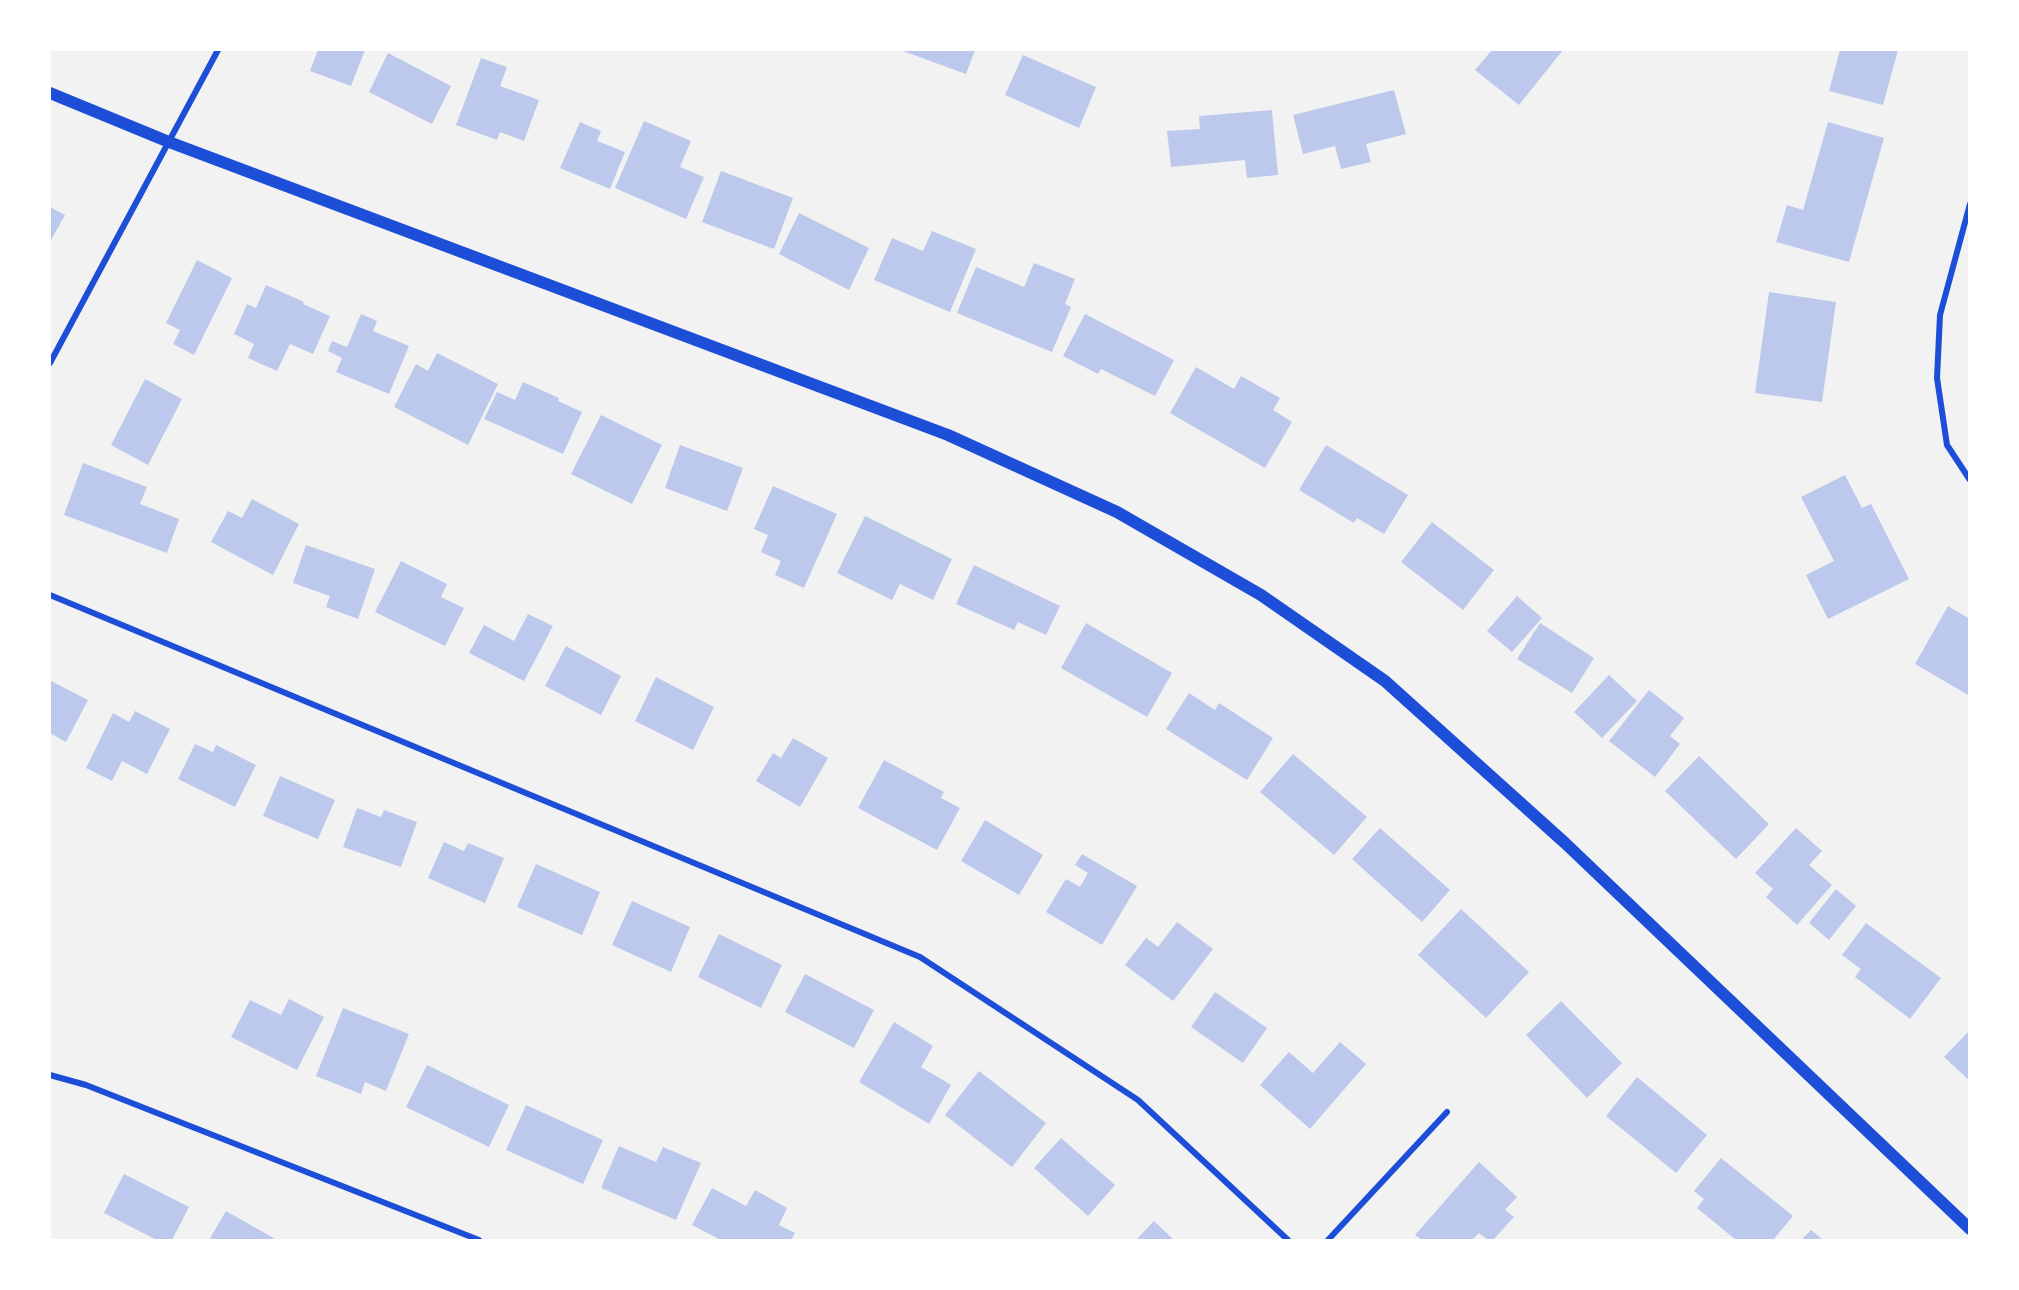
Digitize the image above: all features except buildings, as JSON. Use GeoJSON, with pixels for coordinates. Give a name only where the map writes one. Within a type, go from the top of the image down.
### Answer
{"type":"FeatureCollection","features":[{"type":"Feature","properties":{"kind":"main road"},"geometry":{"type":"LineString","coordinates":[[50,93],[169,142],[948,435],[1117,512],[1262,595],[1394,689],[1565,843],[1970,1229]]}},
{"type":"Feature","properties":{"kind":"street"},"geometry":{"type":"LineString","coordinates":[[50,363],[218,50]]}},
{"type":"Feature","properties":{"kind":"street"},"geometry":{"type":"LineString","coordinates":[[1970,204],[1940,315],[1937,378],[1947,445],[1970,480]]}},
{"type":"Feature","properties":{"kind":"street"},"geometry":{"type":"LineString","coordinates":[[50,595],[920,957],[1138,1100],[1288,1240]]}},
{"type":"Feature","properties":{"kind":"street"},"geometry":{"type":"LineString","coordinates":[[50,1075],[86,1084],[479,1240]]}},
{"type":"Feature","properties":{"kind":"street"},"geometry":{"type":"LineString","coordinates":[[1328,1240],[1448,1112]]}}]}
